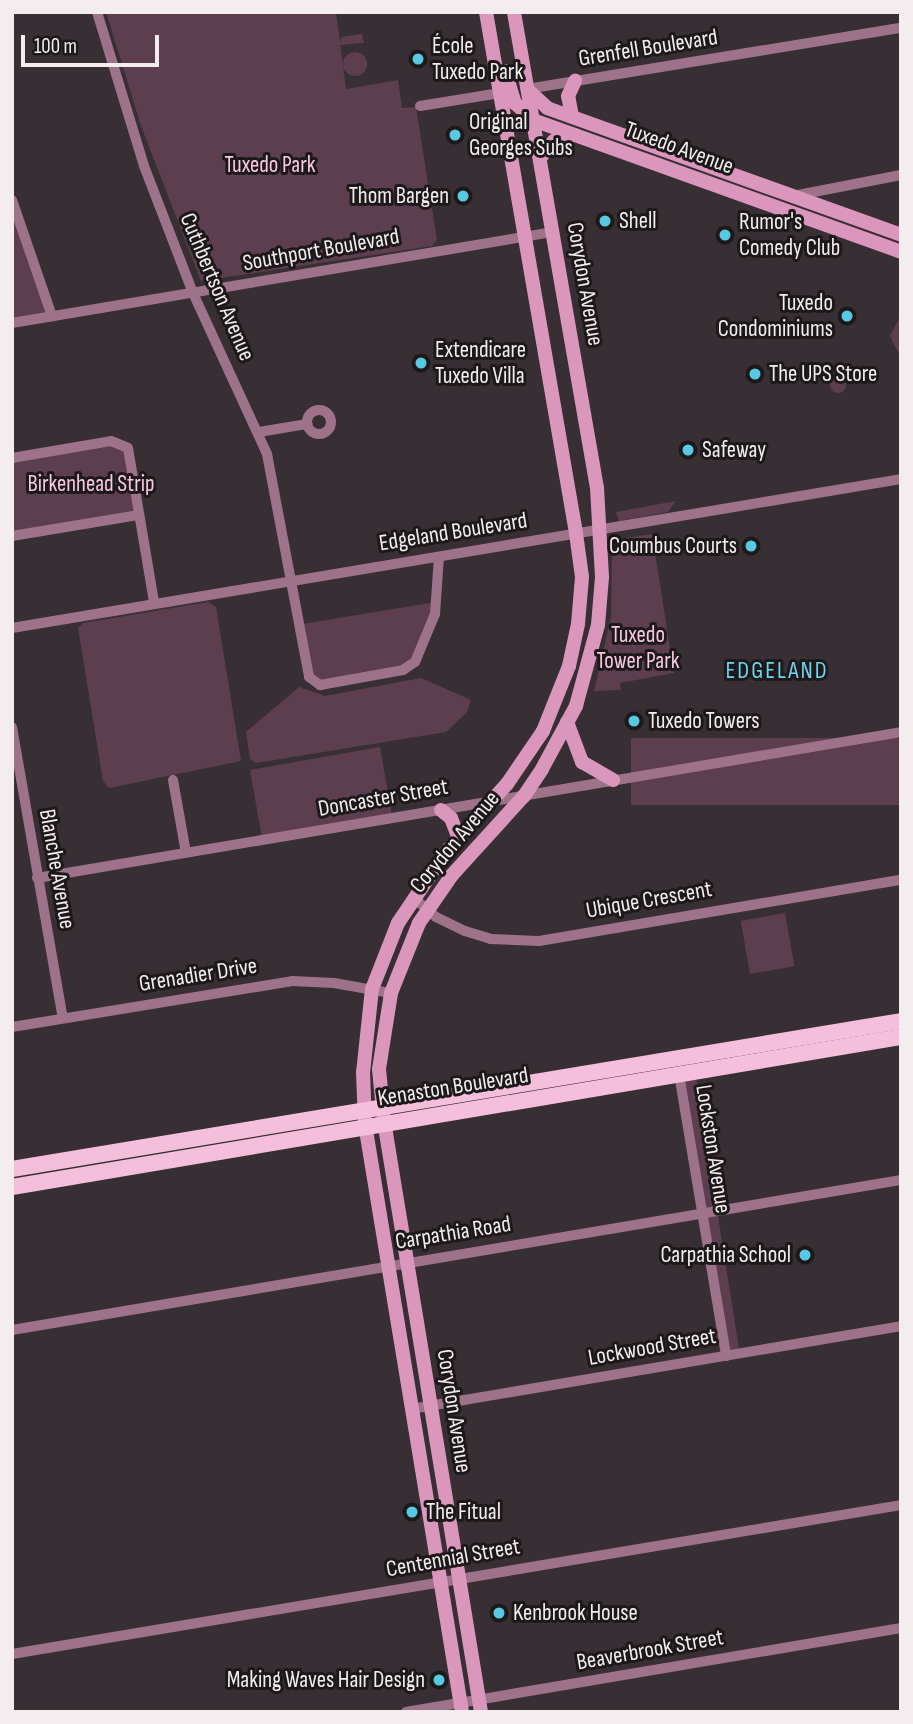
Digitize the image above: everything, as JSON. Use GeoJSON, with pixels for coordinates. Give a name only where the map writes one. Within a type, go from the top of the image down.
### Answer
{"type":"FeatureCollection","features":[{"type":"Feature","properties":{"kind":"main road","name":"Corydon Avenue"},"geometry":{"type":"LineString","coordinates":[[461,1707],[364,1118],[363,1073],[372,989],[398,923],[458,836],[491,802],[526,759],[543,730],[569,666],[582,577],[486,12]]}},
{"type":"Feature","properties":{"kind":"main road","name":"Corydon Avenue"},"geometry":{"type":"LineString","coordinates":[[480,1706],[383,1115],[379,1069],[390,993],[427,910],[483,839],[524,796],[542,769],[567,722],[588,671],[598,625],[600,528],[597,488],[514,12]]}},
{"type":"Feature","properties":{"kind":"main road"},"geometry":{"type":"LineString","coordinates":[[491,38],[501,50],[514,103],[533,120]]}},
{"type":"Feature","properties":{"kind":"main road"},"geometry":{"type":"LineString","coordinates":[[572,116],[568,96],[575,81]]}},
{"type":"Feature","properties":{"kind":"main road","name":"Tuxedo Avenue"},"geometry":{"type":"LineString","coordinates":[[527,89],[547,108],[901,235]]}},
{"type":"Feature","properties":{"kind":"main road","name":"Tuxedo Avenue"},"geometry":{"type":"LineString","coordinates":[[533,120],[901,252]]}},
{"type":"Feature","properties":{"kind":"main road"},"geometry":{"type":"LineString","coordinates":[[540,158],[554,141],[574,135]]}},
{"type":"Feature","properties":{"kind":"main road"},"geometry":{"type":"LineString","coordinates":[[567,722],[582,762],[613,780]]}},
{"type":"Feature","properties":{"kind":"main road"},"geometry":{"type":"LineString","coordinates":[[526,759],[542,769]]}},
{"type":"Feature","properties":{"kind":"main road"},"geometry":{"type":"LineString","coordinates":[[441,810],[451,818],[458,836]]}},
{"type":"Feature","properties":{"kind":"main road"},"geometry":{"type":"LineString","coordinates":[[469,825],[483,839]]}},
{"type":"Feature","properties":{"kind":"main road","name":"Kenaston Boulevard"},"geometry":{"type":"LineString","coordinates":[[383,1115],[901,1021]]}},
{"type":"Feature","properties":{"kind":"main road","name":"Kenaston Boulevard"},"geometry":{"type":"LineString","coordinates":[[12,1169],[679,1074],[901,1037]]}},
{"type":"Feature","properties":{"kind":"main road","name":"Kenaston Boulevard"},"geometry":{"type":"LineString","coordinates":[[12,1187],[364,1118]]}},
{"type":"Feature","properties":{"kind":"street","name":"Cuthbertson Avenue"},"geometry":{"type":"LineString","coordinates":[[97,12],[144,166],[194,293],[267,454],[303,666],[320,685],[403,670],[415,662],[435,614],[439,557]]}},
{"type":"Feature","properties":{"kind":"street","name":"Grenfell Boulevard"},"geometry":{"type":"LineString","coordinates":[[527,89],[901,28]]}},
{"type":"Feature","properties":{"kind":"street"},"geometry":{"type":"LineString","coordinates":[[420,106],[500,93]]}},
{"type":"Feature","properties":{"kind":"street"},"geometry":{"type":"LineString","coordinates":[[793,196],[901,174]]}},
{"type":"Feature","properties":{"kind":"street"},"geometry":{"type":"LineString","coordinates":[[12,200],[16,221],[52,316]]}},
{"type":"Feature","properties":{"kind":"street","name":"Southport Boulevard"},"geometry":{"type":"LineString","coordinates":[[12,323],[553,232]]}},
{"type":"Feature","properties":{"kind":"street"},"geometry":{"type":"LineString","coordinates":[[259,432],[307,424]]}},
{"type":"Feature","properties":{"kind":"street"},"geometry":{"type":"LineString","coordinates":[[12,458],[120,443],[132,458],[154,602]]}},
{"type":"Feature","properties":{"kind":"street","name":"Edgeland Boulevard"},"geometry":{"type":"LineString","coordinates":[[12,628],[154,602],[901,479]]}},
{"type":"Feature","properties":{"kind":"street"},"geometry":{"type":"LineString","coordinates":[[12,536],[139,514]]}},
{"type":"Feature","properties":{"kind":"street","name":"Blanche Avenue"},"geometry":{"type":"LineString","coordinates":[[12,727],[62,1018]]}},
{"type":"Feature","properties":{"kind":"street","name":"Doncaster Street"},"geometry":{"type":"LineString","coordinates":[[37,878],[901,732]]}},
{"type":"Feature","properties":{"kind":"street"},"geometry":{"type":"LineString","coordinates":[[173,780],[186,853]]}},
{"type":"Feature","properties":{"kind":"street","name":"Ubique Crescent"},"geometry":{"type":"LineString","coordinates":[[414,898],[427,910],[491,939],[539,940],[901,880]]}},
{"type":"Feature","properties":{"kind":"street","name":"Grenadier Drive"},"geometry":{"type":"LineString","coordinates":[[12,1027],[292,981],[390,993]]}},
{"type":"Feature","properties":{"kind":"street","name":"Lockston Avenue"},"geometry":{"type":"LineString","coordinates":[[679,1074],[726,1356]]}},
{"type":"Feature","properties":{"kind":"street","name":"Carpathia Road"},"geometry":{"type":"LineString","coordinates":[[12,1330],[901,1180]]}},
{"type":"Feature","properties":{"kind":"street","name":"Lockwood Street"},"geometry":{"type":"LineString","coordinates":[[411,1409],[901,1326]]}},
{"type":"Feature","properties":{"kind":"street","name":"Centennial Street"},"geometry":{"type":"LineString","coordinates":[[12,1654],[901,1505]]}},
{"type":"Feature","properties":{"kind":"street","name":"Beaverbrook Street"},"geometry":{"type":"LineString","coordinates":[[406,1712],[480,1706],[901,1628]]}},
{"type":"Feature","properties":{"kind":"green space","name":"Tuxedo Park"},"geometry":{"type":"Polygon","coordinates":[[[106,12],[336,12],[346,89],[398,80],[402,108],[416,107],[437,240],[432,246],[201,281],[141,126],[106,12]]]}},
{"type":"Feature","properties":{"kind":"green space"},"geometry":{"type":"Polygon","coordinates":[[[362,34],[364,43],[340,45],[341,37],[362,34]]]}},
{"type":"Feature","properties":{"kind":"green space"},"geometry":{"type":"Polygon","coordinates":[[[355,52],[364,55],[367,64],[364,73],[355,76],[346,73],[343,64],[346,55],[355,52]]]}},
{"type":"Feature","properties":{"kind":"green space"},"geometry":{"type":"Polygon","coordinates":[[[20,221],[52,316],[12,323],[12,222],[20,221]]]}},
{"type":"Feature","properties":{"kind":"green space"},"geometry":{"type":"Polygon","coordinates":[[[901,315],[901,358],[890,336],[901,315]]]}},
{"type":"Feature","properties":{"kind":"green space"},"geometry":{"type":"Polygon","coordinates":[[[835,377],[841,377],[846,385],[844,391],[835,393],[830,388],[830,382],[835,377]]]}},
{"type":"Feature","properties":{"kind":"green space","name":"Birkenhead Strip"},"geometry":{"type":"Polygon","coordinates":[[[111,441],[128,448],[139,515],[12,536],[12,458],[111,441]]]}},
{"type":"Feature","properties":{"kind":"green space"},"geometry":{"type":"Polygon","coordinates":[[[676,501],[668,512],[619,521],[616,512],[676,501]]]}},
{"type":"Feature","properties":{"kind":"green space","name":"Tuxedo Tower Park"},"geometry":{"type":"Polygon","coordinates":[[[652,534],[674,673],[620,683],[621,690],[594,691],[611,617],[612,540],[652,534]]]}},
{"type":"Feature","properties":{"kind":"green space"},"geometry":{"type":"Polygon","coordinates":[[[208,602],[216,607],[241,761],[109,788],[103,781],[78,628],[83,623],[208,602]]]}},
{"type":"Feature","properties":{"kind":"green space"},"geometry":{"type":"Polygon","coordinates":[[[436,602],[415,662],[320,685],[309,677],[296,625],[436,602]]]}},
{"type":"Feature","properties":{"kind":"green space"},"geometry":{"type":"Polygon","coordinates":[[[421,678],[471,700],[467,712],[446,732],[256,763],[250,759],[246,732],[299,687],[325,696],[421,678]]]}},
{"type":"Feature","properties":{"kind":"green space"},"geometry":{"type":"Polygon","coordinates":[[[631,738],[901,738],[901,805],[631,805],[631,738]]]}},
{"type":"Feature","properties":{"kind":"green space"},"geometry":{"type":"Polygon","coordinates":[[[380,747],[393,818],[263,841],[250,770],[380,747]]]}},
{"type":"Feature","properties":{"kind":"green space"},"geometry":{"type":"Polygon","coordinates":[[[785,913],[794,966],[750,974],[741,921],[785,913]]]}},
{"type":"Feature","properties":{"kind":"green space"},"geometry":{"type":"Polygon","coordinates":[[[695,1071],[740,1353],[724,1356],[679,1074],[695,1071]]]}},
{"type":"Feature","properties":{"kind":"place","name":"École Tuxedo Park"},"geometry":{"type":"Point","coordinates":[418,59]}},
{"type":"Feature","properties":{"kind":"place","name":"Original Georges Subs"},"geometry":{"type":"Point","coordinates":[455,135]}},
{"type":"Feature","properties":{"kind":"place","name":"Thom Bargen"},"geometry":{"type":"Point","coordinates":[463,196]}},
{"type":"Feature","properties":{"kind":"place","name":"Shell"},"geometry":{"type":"Point","coordinates":[605,221]}},
{"type":"Feature","properties":{"kind":"place","name":"Rumor's Comedy Club"},"geometry":{"type":"Point","coordinates":[725,235]}},
{"type":"Feature","properties":{"kind":"place","name":"Tuxedo Condominiums"},"geometry":{"type":"Point","coordinates":[847,316]}},
{"type":"Feature","properties":{"kind":"place","name":"Extendicare Tuxedo Villa"},"geometry":{"type":"Point","coordinates":[421,363]}},
{"type":"Feature","properties":{"kind":"place","name":"The UPS Store"},"geometry":{"type":"Point","coordinates":[755,374]}},
{"type":"Feature","properties":{"kind":"place","name":"Safeway"},"geometry":{"type":"Point","coordinates":[688,450]}},
{"type":"Feature","properties":{"kind":"place","name":"Coumbus Courts"},"geometry":{"type":"Point","coordinates":[751,546]}},
{"type":"Feature","properties":{"kind":"place","name":"Tuxedo Towers"},"geometry":{"type":"Point","coordinates":[634,721]}},
{"type":"Feature","properties":{"kind":"place","name":"Carpathia School"},"geometry":{"type":"Point","coordinates":[805,1255]}},
{"type":"Feature","properties":{"kind":"place","name":"The Fitual"},"geometry":{"type":"Point","coordinates":[412,1512]}},
{"type":"Feature","properties":{"kind":"place","name":"Kenbrook House"},"geometry":{"type":"Point","coordinates":[499,1613]}},
{"type":"Feature","properties":{"kind":"place","name":"Making Waves Hair Design"},"geometry":{"type":"Point","coordinates":[439,1680]}},
{"type":"Feature","properties":{"kind":"district","name":"EDGELAND"},"geometry":{"type":"Point","coordinates":[777,671]}}]}
